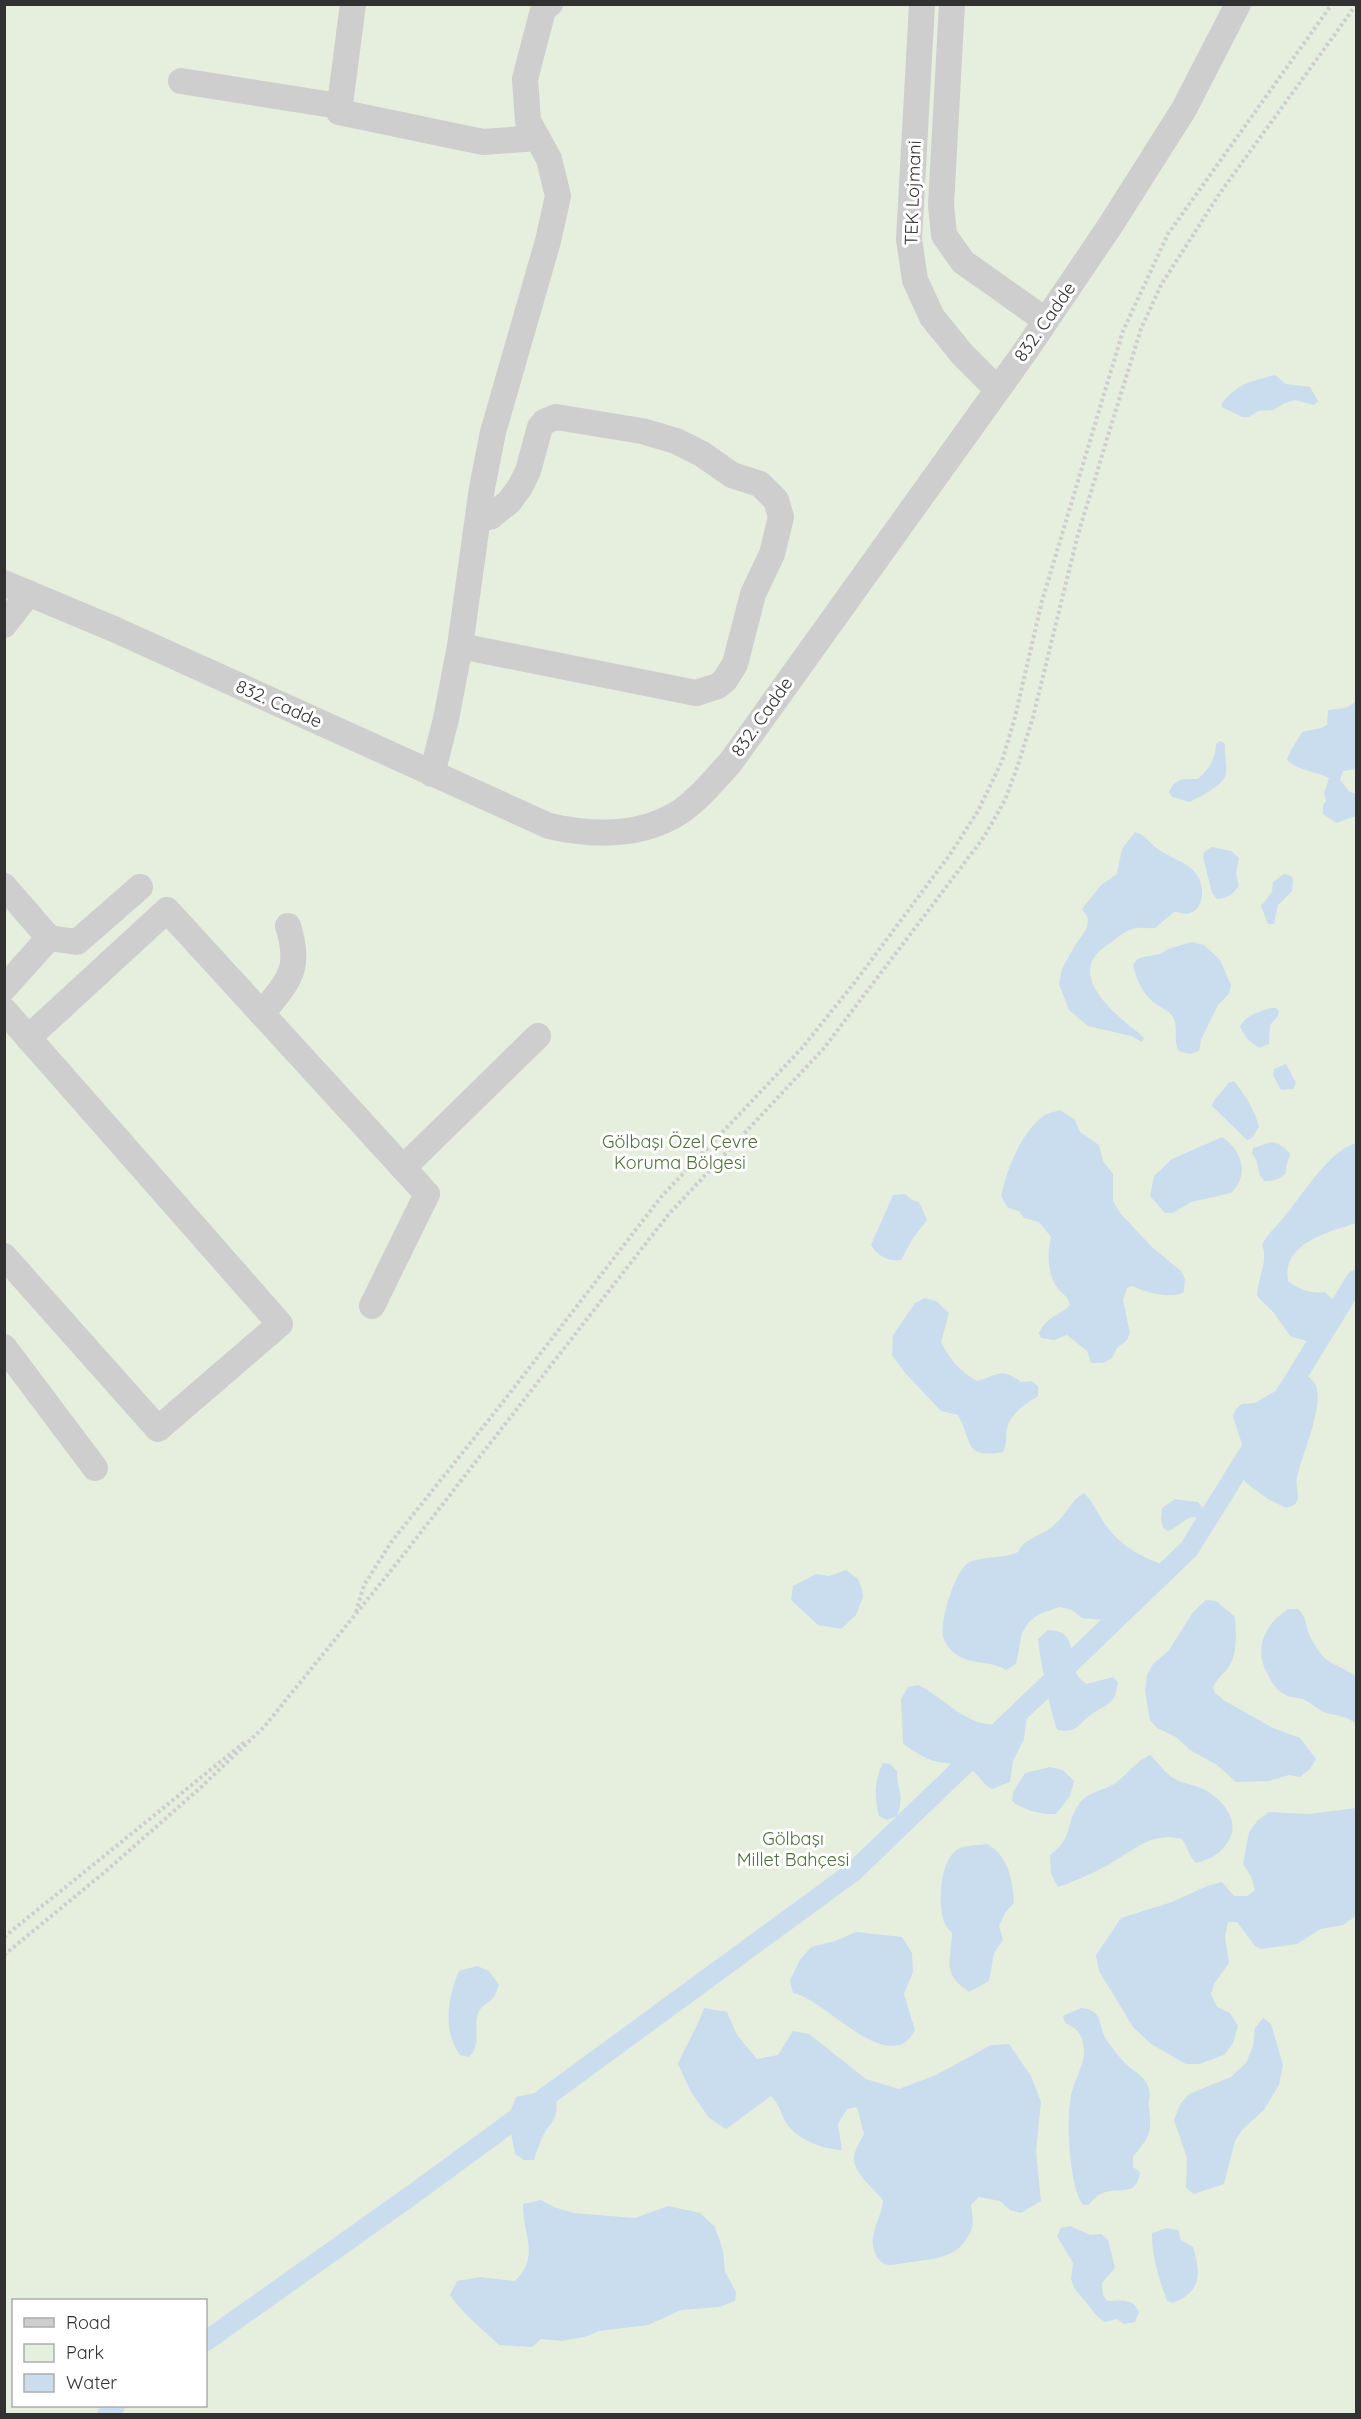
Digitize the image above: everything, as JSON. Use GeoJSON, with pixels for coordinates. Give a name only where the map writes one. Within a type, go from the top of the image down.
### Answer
{"type":"FeatureCollection","features":[{"type":"Feature","properties":{"kind":"street"},"geometry":{"type":"LineString","coordinates":[[353,4],[339,112],[483,142],[537,138]]}},
{"type":"Feature","properties":{"kind":"street"},"geometry":{"type":"LineString","coordinates":[[432,774],[446,719],[460,646],[493,432],[548,241],[558,196],[549,159],[528,121],[525,79],[543,10],[550,4]]}},
{"type":"Feature","properties":{"kind":"street","name":"TEK Lojmani"},"geometry":{"type":"LineString","coordinates":[[922,4],[909,239],[915,279],[932,317],[962,354],[997,389]]}},
{"type":"Feature","properties":{"kind":"street","name":"TEK Lojmani"},"geometry":{"type":"LineString","coordinates":[[952,4],[941,205],[944,234],[963,261],[1045,320]]}},
{"type":"Feature","properties":{"kind":"street","name":"832. Cadde"},"geometry":{"type":"LineString","coordinates":[[4,583],[116,630],[549,826],[596,834],[623,832],[652,825],[681,811],[730,763],[997,389],[1110,226],[1178,119],[1238,4]]}},
{"type":"Feature","properties":{"kind":"street"},"geometry":{"type":"LineString","coordinates":[[181,81],[339,106]]}},
{"type":"Feature","properties":{"kind":"street"},"geometry":{"type":"LineString","coordinates":[[460,646],[696,693],[711,690],[725,680],[735,664],[753,594],[772,554],[782,517],[776,500],[766,488],[732,475],[702,454],[676,441],[642,431],[556,417],[544,422],[540,427],[528,471],[509,502],[490,517],[479,515]]}},
{"type":"Feature","properties":{"kind":"street"},"geometry":{"type":"LineString","coordinates":[[4,625],[29,593]]}},
{"type":"Feature","properties":{"kind":"street"},"geometry":{"type":"LineString","coordinates":[[4,885],[49,938],[77,942],[140,887]]}},
{"type":"Feature","properties":{"kind":"street"},"geometry":{"type":"LineString","coordinates":[[28,1038],[167,910],[427,1194],[372,1306]]}},
{"type":"Feature","properties":{"kind":"street"},"geometry":{"type":"LineString","coordinates":[[262,1014],[288,981],[294,966],[295,947],[288,927]]}},
{"type":"Feature","properties":{"kind":"street"},"geometry":{"type":"LineString","coordinates":[[4,988],[49,938]]}},
{"type":"Feature","properties":{"kind":"street"},"geometry":{"type":"LineString","coordinates":[[4,1010],[280,1324],[158,1429],[4,1256]]}},
{"type":"Feature","properties":{"kind":"street"},"geometry":{"type":"LineString","coordinates":[[403,1168],[538,1036]]}},
{"type":"Feature","properties":{"kind":"street"},"geometry":{"type":"LineString","coordinates":[[4,1347],[95,1468]]}},
{"type":"Feature","properties":{"kind":"path"},"geometry":{"type":"LineString","coordinates":[[354,1616],[364,1585],[392,1541],[503,1402],[661,1197],[802,1048],[835,1007],[951,853],[978,811],[1002,761],[1014,721],[1042,601],[1123,331],[1168,234],[1332,4]]}},
{"type":"Feature","properties":{"kind":"path"},"geometry":{"type":"LineString","coordinates":[[4,1955],[106,1871],[200,1788],[264,1726],[354,1616],[668,1215],[824,1048],[984,837],[1005,800],[1018,765],[1094,483],[1141,329],[1161,285],[1214,201],[1356,4]]}},
{"type":"Feature","properties":{"kind":"path"},"geometry":{"type":"LineString","coordinates":[[4,1937],[264,1726]]}},
{"type":"Feature","properties":{"kind":"green space","name":"Gölbaşı Millet Bahçesi"},"geometry":{"type":"Polygon","coordinates":[[[5,5],[1356,5],[1356,2414],[5,2414],[5,5]]]}},
{"type":"Feature","properties":{"kind":"water"},"geometry":{"type":"Polygon","coordinates":[[[1275,375],[1286,384],[1310,387],[1318,401],[1314,405],[1295,400],[1273,410],[1258,411],[1249,417],[1242,417],[1222,407],[1221,404],[1239,387],[1275,375]]]}},
{"type":"Feature","properties":{"kind":"water"},"geometry":{"type":"Polygon","coordinates":[[[1356,702],[1356,769],[1343,771],[1340,780],[1349,791],[1356,794],[1356,816],[1336,823],[1323,814],[1323,805],[1326,801],[1324,793],[1329,778],[1287,760],[1302,732],[1327,725],[1328,710],[1346,708],[1356,702]]]}},
{"type":"Feature","properties":{"kind":"water"},"geometry":{"type":"Polygon","coordinates":[[[1220,741],[1225,744],[1226,773],[1222,782],[1190,802],[1172,797],[1169,792],[1177,781],[1198,779],[1205,772],[1213,759],[1216,744],[1220,741]]]}},
{"type":"Feature","properties":{"kind":"water"},"geometry":{"type":"Polygon","coordinates":[[[1135,832],[1159,850],[1193,870],[1200,880],[1202,891],[1200,903],[1193,912],[1187,914],[1174,912],[1155,928],[1137,928],[1125,932],[1096,955],[1090,967],[1091,980],[1097,992],[1106,1004],[1144,1038],[1142,1042],[1131,1036],[1088,1026],[1069,1010],[1059,984],[1062,969],[1087,928],[1088,918],[1082,909],[1101,885],[1117,874],[1122,849],[1135,832]]]}},
{"type":"Feature","properties":{"kind":"water"},"geometry":{"type":"Polygon","coordinates":[[[1212,847],[1231,851],[1239,858],[1236,874],[1239,886],[1230,895],[1221,899],[1217,899],[1212,893],[1203,857],[1204,852],[1212,847]]]}},
{"type":"Feature","properties":{"kind":"water"},"geometry":{"type":"Polygon","coordinates":[[[1284,874],[1293,878],[1292,891],[1278,905],[1274,924],[1268,924],[1261,906],[1272,892],[1273,882],[1284,874]]]}},
{"type":"Feature","properties":{"kind":"water"},"geometry":{"type":"Polygon","coordinates":[[[1192,942],[1204,945],[1220,960],[1231,985],[1229,994],[1218,1005],[1201,1040],[1199,1051],[1190,1054],[1179,1051],[1174,1019],[1145,993],[1137,979],[1133,964],[1139,958],[1160,954],[1168,949],[1192,942]]]}},
{"type":"Feature","properties":{"kind":"water"},"geometry":{"type":"Polygon","coordinates":[[[1271,1008],[1279,1011],[1278,1016],[1270,1025],[1269,1044],[1259,1048],[1247,1039],[1240,1027],[1249,1017],[1271,1008]]]}},
{"type":"Feature","properties":{"kind":"water"},"geometry":{"type":"Polygon","coordinates":[[[1286,1064],[1296,1083],[1293,1089],[1281,1090],[1273,1075],[1274,1069],[1286,1064]]]}},
{"type":"Feature","properties":{"kind":"water"},"geometry":{"type":"Polygon","coordinates":[[[1234,1081],[1249,1103],[1259,1127],[1252,1138],[1247,1140],[1212,1106],[1228,1083],[1234,1081]]]}},
{"type":"Feature","properties":{"kind":"water"},"geometry":{"type":"Polygon","coordinates":[[[1060,1110],[1075,1120],[1080,1132],[1099,1145],[1103,1161],[1113,1174],[1113,1201],[1120,1213],[1152,1247],[1181,1271],[1185,1279],[1184,1292],[1173,1295],[1151,1293],[1132,1286],[1127,1288],[1123,1300],[1130,1333],[1112,1358],[1103,1363],[1091,1363],[1087,1351],[1067,1335],[1054,1340],[1041,1338],[1039,1333],[1042,1327],[1070,1305],[1055,1284],[1050,1271],[1051,1237],[1039,1222],[1024,1218],[1019,1211],[1008,1208],[1001,1196],[1011,1164],[1027,1133],[1042,1117],[1060,1110]]]}},
{"type":"Feature","properties":{"kind":"water"},"geometry":{"type":"Polygon","coordinates":[[[1222,1137],[1229,1142],[1239,1156],[1242,1171],[1237,1186],[1231,1193],[1191,1202],[1173,1213],[1165,1213],[1150,1196],[1154,1176],[1172,1159],[1222,1137]]]}},
{"type":"Feature","properties":{"kind":"water"},"geometry":{"type":"Polygon","coordinates":[[[1272,1142],[1284,1148],[1290,1156],[1286,1173],[1276,1180],[1264,1181],[1252,1154],[1253,1148],[1272,1142]]]}},
{"type":"Feature","properties":{"kind":"water"},"geometry":{"type":"Polygon","coordinates":[[[1356,1143],[1356,1223],[1309,1241],[1292,1257],[1288,1268],[1288,1281],[1292,1284],[1310,1292],[1325,1292],[1333,1300],[1334,1328],[1330,1338],[1322,1342],[1309,1342],[1290,1336],[1274,1313],[1257,1296],[1264,1257],[1262,1245],[1324,1166],[1345,1148],[1356,1143]]]}},
{"type":"Feature","properties":{"kind":"water"},"geometry":{"type":"Polygon","coordinates":[[[905,1194],[919,1202],[927,1220],[913,1238],[901,1260],[892,1260],[880,1255],[871,1245],[893,1195],[905,1194]]]}},
{"type":"Feature","properties":{"kind":"water"},"geometry":{"type":"Polygon","coordinates":[[[925,1298],[936,1301],[949,1313],[941,1342],[951,1359],[965,1373],[977,1381],[1004,1374],[1021,1382],[1031,1381],[1038,1386],[1038,1396],[1020,1409],[1009,1423],[1003,1452],[990,1454],[975,1450],[968,1440],[958,1415],[941,1411],[906,1374],[892,1355],[893,1335],[915,1303],[925,1298]]]}},
{"type":"Feature","properties":{"kind":"water"},"geometry":{"type":"Polygon","coordinates":[[[1299,1377],[1309,1377],[1314,1382],[1318,1393],[1317,1404],[1312,1430],[1299,1468],[1297,1501],[1286,1508],[1268,1499],[1245,1482],[1242,1474],[1243,1447],[1233,1417],[1236,1409],[1242,1404],[1255,1403],[1299,1377]]]}},
{"type":"Feature","properties":{"kind":"water"},"geometry":{"type":"Polygon","coordinates":[[[1084,1493],[1105,1524],[1123,1544],[1145,1558],[1162,1564],[1160,1576],[1114,1615],[1103,1620],[1082,1618],[1072,1610],[1060,1607],[1039,1614],[1029,1622],[1022,1633],[1016,1664],[1006,1670],[956,1655],[945,1642],[943,1630],[949,1598],[963,1568],[973,1561],[1018,1552],[1025,1543],[1055,1524],[1084,1493]]]}},
{"type":"Feature","properties":{"kind":"water"},"geometry":{"type":"Polygon","coordinates":[[[1175,1499],[1198,1502],[1206,1511],[1200,1518],[1187,1519],[1168,1531],[1163,1528],[1162,1508],[1175,1499]]]}},
{"type":"Feature","properties":{"kind":"water"},"geometry":{"type":"Polygon","coordinates":[[[846,1570],[858,1579],[863,1597],[856,1615],[841,1629],[818,1625],[791,1600],[793,1586],[816,1574],[829,1576],[846,1570]]]}},
{"type":"Feature","properties":{"kind":"water"},"geometry":{"type":"Polygon","coordinates":[[[1206,1600],[1216,1601],[1235,1617],[1236,1643],[1233,1656],[1228,1668],[1213,1687],[1215,1693],[1273,1728],[1300,1738],[1316,1759],[1310,1769],[1300,1777],[1289,1775],[1269,1781],[1236,1782],[1217,1765],[1190,1750],[1176,1737],[1157,1728],[1150,1720],[1145,1689],[1147,1675],[1153,1664],[1169,1650],[1193,1612],[1206,1600]]]}},
{"type":"Feature","properties":{"kind":"water"},"geometry":{"type":"Polygon","coordinates":[[[1288,1609],[1298,1609],[1301,1612],[1312,1639],[1325,1658],[1356,1677],[1356,1724],[1346,1718],[1323,1712],[1305,1700],[1286,1695],[1270,1679],[1262,1657],[1263,1639],[1272,1623],[1288,1609]]]}},
{"type":"Feature","properties":{"kind":"water"},"geometry":{"type":"Polygon","coordinates":[[[1048,1630],[1059,1632],[1066,1637],[1070,1643],[1075,1669],[1079,1677],[1087,1684],[1113,1677],[1118,1682],[1112,1701],[1072,1730],[1058,1730],[1049,1701],[1038,1639],[1048,1630]]]}},
{"type":"Feature","properties":{"kind":"water"},"geometry":{"type":"Polygon","coordinates":[[[918,1685],[958,1712],[979,1722],[990,1724],[1004,1722],[1021,1711],[1027,1715],[1024,1739],[1013,1761],[1010,1782],[992,1789],[971,1770],[932,1760],[913,1751],[903,1743],[901,1699],[908,1687],[918,1685]]]}},
{"type":"Feature","properties":{"kind":"water"},"geometry":{"type":"Polygon","coordinates":[[[1150,1755],[1173,1778],[1207,1791],[1224,1806],[1233,1826],[1226,1845],[1215,1855],[1196,1863],[1182,1839],[1170,1837],[1151,1840],[1094,1872],[1058,1887],[1051,1874],[1050,1855],[1063,1843],[1079,1804],[1090,1794],[1114,1784],[1150,1755]]]}},
{"type":"Feature","properties":{"kind":"water"},"geometry":{"type":"Polygon","coordinates":[[[883,1763],[890,1764],[897,1771],[901,1797],[897,1816],[887,1820],[879,1816],[876,1802],[876,1782],[883,1763]]]}},
{"type":"Feature","properties":{"kind":"water"},"geometry":{"type":"Polygon","coordinates":[[[1050,1767],[1063,1770],[1074,1781],[1070,1796],[1056,1814],[1033,1811],[1012,1801],[1013,1792],[1025,1773],[1050,1767]]]}},
{"type":"Feature","properties":{"kind":"water"},"geometry":{"type":"Polygon","coordinates":[[[1356,1808],[1356,1916],[1343,1925],[1321,1929],[1297,1944],[1261,1949],[1255,1946],[1237,1922],[1228,1922],[1225,1937],[1229,1963],[1214,1984],[1211,1994],[1217,2007],[1230,2013],[1238,2026],[1233,2043],[1224,2055],[1199,2064],[1186,2064],[1151,2044],[1133,2027],[1099,1971],[1096,1955],[1121,1918],[1172,1902],[1207,1886],[1222,1882],[1234,1896],[1247,1896],[1255,1890],[1251,1876],[1243,1864],[1249,1832],[1258,1820],[1269,1812],[1308,1814],[1356,1808]]]}},
{"type":"Feature","properties":{"kind":"water"},"geometry":{"type":"Polygon","coordinates":[[[987,1844],[1005,1861],[1014,1903],[1005,1913],[999,1926],[1003,1940],[994,1953],[989,1981],[969,1992],[954,1979],[951,1972],[952,1933],[944,1922],[942,1914],[942,1882],[944,1871],[953,1853],[963,1847],[987,1844]]]}},
{"type":"Feature","properties":{"kind":"water"},"geometry":{"type":"Polygon","coordinates":[[[856,1932],[902,1937],[912,1953],[913,1972],[904,1994],[915,2030],[907,2041],[894,2046],[865,2038],[820,2006],[793,1993],[790,1980],[800,1960],[811,1947],[835,1941],[856,1932]]]}},
{"type":"Feature","properties":{"kind":"water"},"geometry":{"type":"Polygon","coordinates":[[[477,1966],[489,1971],[499,1985],[494,1997],[479,2011],[475,2046],[469,2057],[460,2055],[454,2046],[449,2013],[452,1991],[459,1971],[477,1966]]]}},
{"type":"Feature","properties":{"kind":"water"},"geometry":{"type":"Polygon","coordinates":[[[704,2008],[727,2012],[737,2035],[757,2059],[778,2055],[793,2031],[809,2034],[866,2079],[899,2089],[936,2075],[991,2045],[1009,2044],[1031,2076],[1041,2102],[1036,2151],[1041,2201],[1021,2213],[1010,2210],[1000,2201],[979,2197],[971,2205],[973,2220],[968,2238],[955,2251],[930,2260],[891,2265],[882,2263],[875,2253],[873,2240],[883,2200],[862,2177],[854,2161],[864,2134],[857,2107],[847,2109],[838,2124],[842,2150],[819,2146],[798,2135],[787,2124],[771,2096],[726,2129],[709,2118],[690,2090],[678,2064],[704,2008]]]}},
{"type":"Feature","properties":{"kind":"water"},"geometry":{"type":"Polygon","coordinates":[[[1081,2008],[1089,2009],[1097,2015],[1107,2041],[1124,2063],[1145,2080],[1150,2094],[1150,2129],[1143,2144],[1133,2157],[1133,2167],[1140,2172],[1137,2182],[1127,2190],[1105,2192],[1089,2205],[1083,2205],[1078,2196],[1072,2169],[1069,2136],[1071,2096],[1083,2061],[1083,2046],[1079,2034],[1065,2023],[1063,2016],[1081,2008]]]}},
{"type":"Feature","properties":{"kind":"water"},"geometry":{"type":"Polygon","coordinates":[[[1263,2018],[1271,2024],[1283,2065],[1279,2085],[1264,2110],[1243,2129],[1235,2141],[1224,2184],[1194,2194],[1186,2188],[1187,2158],[1174,2120],[1181,2103],[1189,2094],[1231,2077],[1246,2063],[1253,2046],[1255,2028],[1263,2018]]]}},
{"type":"Feature","properties":{"kind":"water"},"geometry":{"type":"Polygon","coordinates":[[[544,2091],[556,2097],[555,2116],[542,2138],[534,2160],[524,2160],[515,2154],[508,2117],[516,2097],[544,2091]]]}},
{"type":"Feature","properties":{"kind":"water"},"geometry":{"type":"Polygon","coordinates":[[[541,2200],[574,2213],[635,2218],[668,2206],[700,2213],[715,2227],[723,2250],[725,2272],[736,2292],[735,2301],[719,2307],[681,2310],[648,2325],[599,2331],[584,2337],[562,2341],[541,2339],[532,2347],[499,2345],[467,2315],[450,2295],[457,2281],[481,2277],[515,2281],[523,2271],[529,2253],[523,2204],[541,2200]]]}},
{"type":"Feature","properties":{"kind":"water"},"geometry":{"type":"Polygon","coordinates":[[[1070,2226],[1090,2235],[1101,2234],[1108,2240],[1115,2268],[1102,2283],[1103,2295],[1107,2301],[1126,2301],[1133,2304],[1139,2312],[1135,2322],[1124,2324],[1117,2319],[1105,2322],[1098,2317],[1074,2288],[1071,2279],[1073,2263],[1057,2236],[1061,2228],[1070,2226]]]}},
{"type":"Feature","properties":{"kind":"water"},"geometry":{"type":"Polygon","coordinates":[[[1167,2228],[1178,2230],[1181,2240],[1193,2247],[1198,2273],[1197,2281],[1189,2293],[1173,2303],[1167,2301],[1164,2293],[1156,2268],[1152,2242],[1152,2233],[1167,2228]]]}},
{"type":"Feature","properties":{"kind":"waterway"},"geometry":{"type":"LineString","coordinates":[[1282,1400],[1356,1280]]}},
{"type":"Feature","properties":{"kind":"waterway"},"geometry":{"type":"LineString","coordinates":[[207,2340],[416,2192],[853,1872],[1189,1549],[1255,1443]]}},
{"type":"Feature","properties":{"kind":"waterway"},"geometry":{"type":"LineString","coordinates":[[107,2414],[114,2407]]}},
{"type":"Feature","properties":{"kind":"park label","name":"Gölbaşı Özel Çevre Koruma Bölgesi"},"geometry":{"type":"Point","coordinates":[680,1152]}}]}
